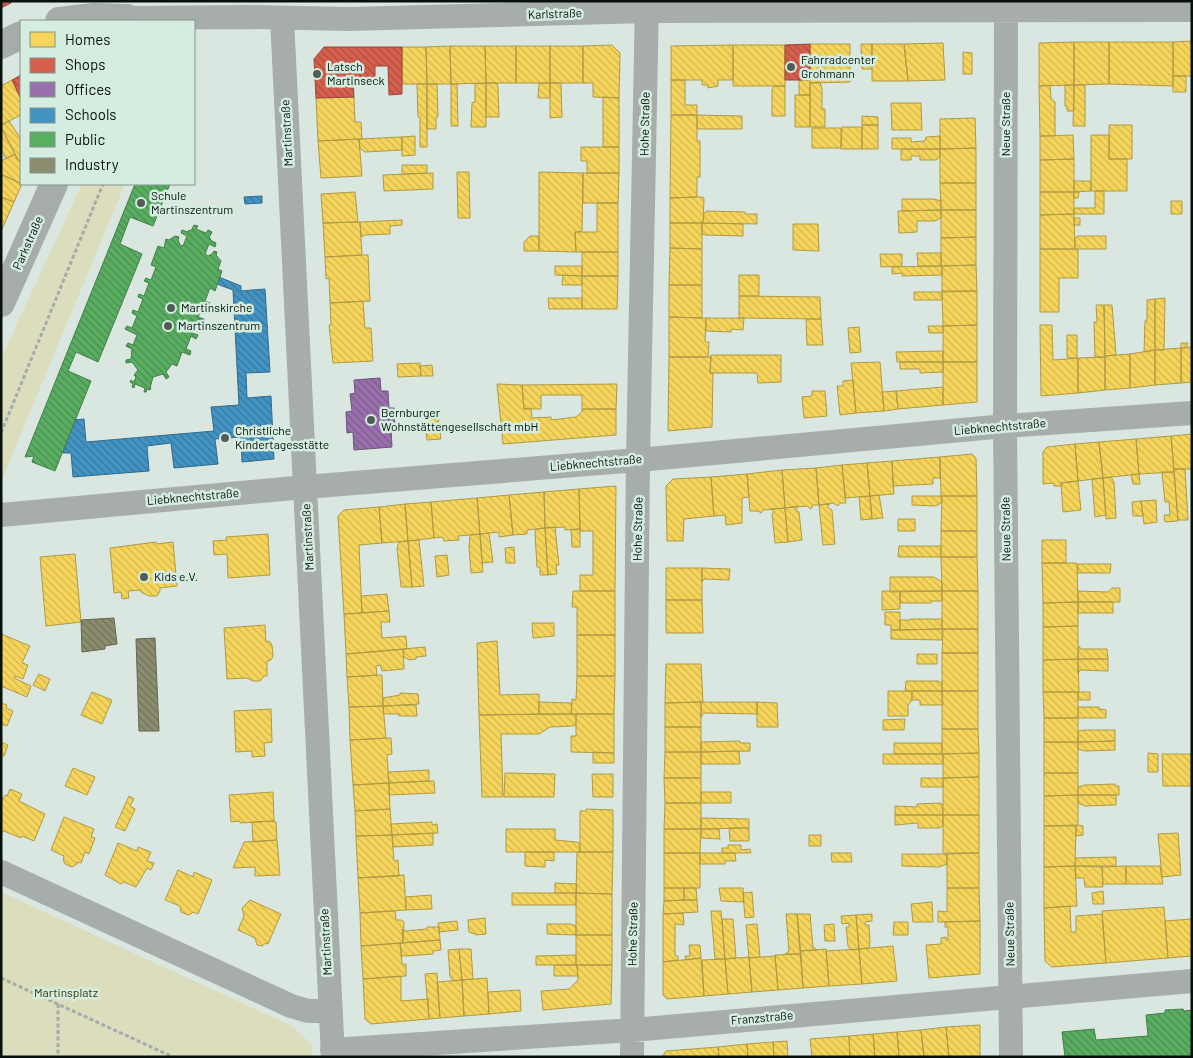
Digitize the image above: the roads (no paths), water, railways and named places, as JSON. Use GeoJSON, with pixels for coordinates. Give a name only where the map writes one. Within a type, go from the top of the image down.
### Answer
{"type":"FeatureCollection","features":[{"type":"Feature","properties":{"kind":"main road"},"geometry":{"type":"LineString","coordinates":[[68,20],[129,13]]}},
{"type":"Feature","properties":{"kind":"main road"},"geometry":{"type":"LineString","coordinates":[[1,45],[20,36]]}},
{"type":"Feature","properties":{"kind":"main road","name":"Parkstraße"},"geometry":{"type":"LineString","coordinates":[[1,302],[54,185]]}},
{"type":"Feature","properties":{"kind":"street"},"geometry":{"type":"LineString","coordinates":[[230,1],[249,17]]}},
{"type":"Feature","properties":{"kind":"street","name":"Karlstraße"},"geometry":{"type":"LineString","coordinates":[[129,13],[349,19],[647,6],[1006,6],[1192,10]]}},
{"type":"Feature","properties":{"kind":"street","name":"Hohe Straße"},"geometry":{"type":"LineString","coordinates":[[632,1057],[638,460],[647,6]]}},
{"type":"Feature","properties":{"kind":"street","name":"Neue Straße"},"geometry":{"type":"LineString","coordinates":[[1006,6],[1005,426],[1011,1057]]}},
{"type":"Feature","properties":{"kind":"street","name":"Martinstraße"},"geometry":{"type":"LineString","coordinates":[[282,18],[333,1053]]}},
{"type":"Feature","properties":{"kind":"street","name":"Liebknechtstraße"},"geometry":{"type":"LineString","coordinates":[[1,514],[638,460],[1005,426],[1192,413]]}},
{"type":"Feature","properties":{"kind":"street"},"geometry":{"type":"LineString","coordinates":[[1,872],[291,1006],[308,1011],[330,1012]]}},
{"type":"Feature","properties":{"kind":"street","name":"Franzstraße"},"geometry":{"type":"LineString","coordinates":[[333,1053],[632,1030],[1192,981]]}},
{"type":"Feature","properties":{"kind":"place","name":"Fahrradcenter Grohmann"},"geometry":{"type":"Point","coordinates":[791,67]}},
{"type":"Feature","properties":{"kind":"place","name":"Latsch Martinseck"},"geometry":{"type":"Point","coordinates":[317,74]}},
{"type":"Feature","properties":{"kind":"place","name":"Schule Martinszentrum"},"geometry":{"type":"Point","coordinates":[141,203]}},
{"type":"Feature","properties":{"kind":"place","name":"Martinskirche"},"geometry":{"type":"Point","coordinates":[171,308]}},
{"type":"Feature","properties":{"kind":"place","name":"Martinszentrum"},"geometry":{"type":"Point","coordinates":[168,326]}},
{"type":"Feature","properties":{"kind":"place","name":"Bernburger Wohnstättengesellschaft mbH"},"geometry":{"type":"Point","coordinates":[371,420]}},
{"type":"Feature","properties":{"kind":"place","name":"Christliche Kindertagesstätte"},"geometry":{"type":"Point","coordinates":[225,438]}},
{"type":"Feature","properties":{"kind":"place","name":"Kids e.V."},"geometry":{"type":"Point","coordinates":[144,577]}},
{"type":"Feature","properties":{"kind":"park label","name":"Martinsplatz"},"geometry":{"type":"Point","coordinates":[66,993]}}]}
